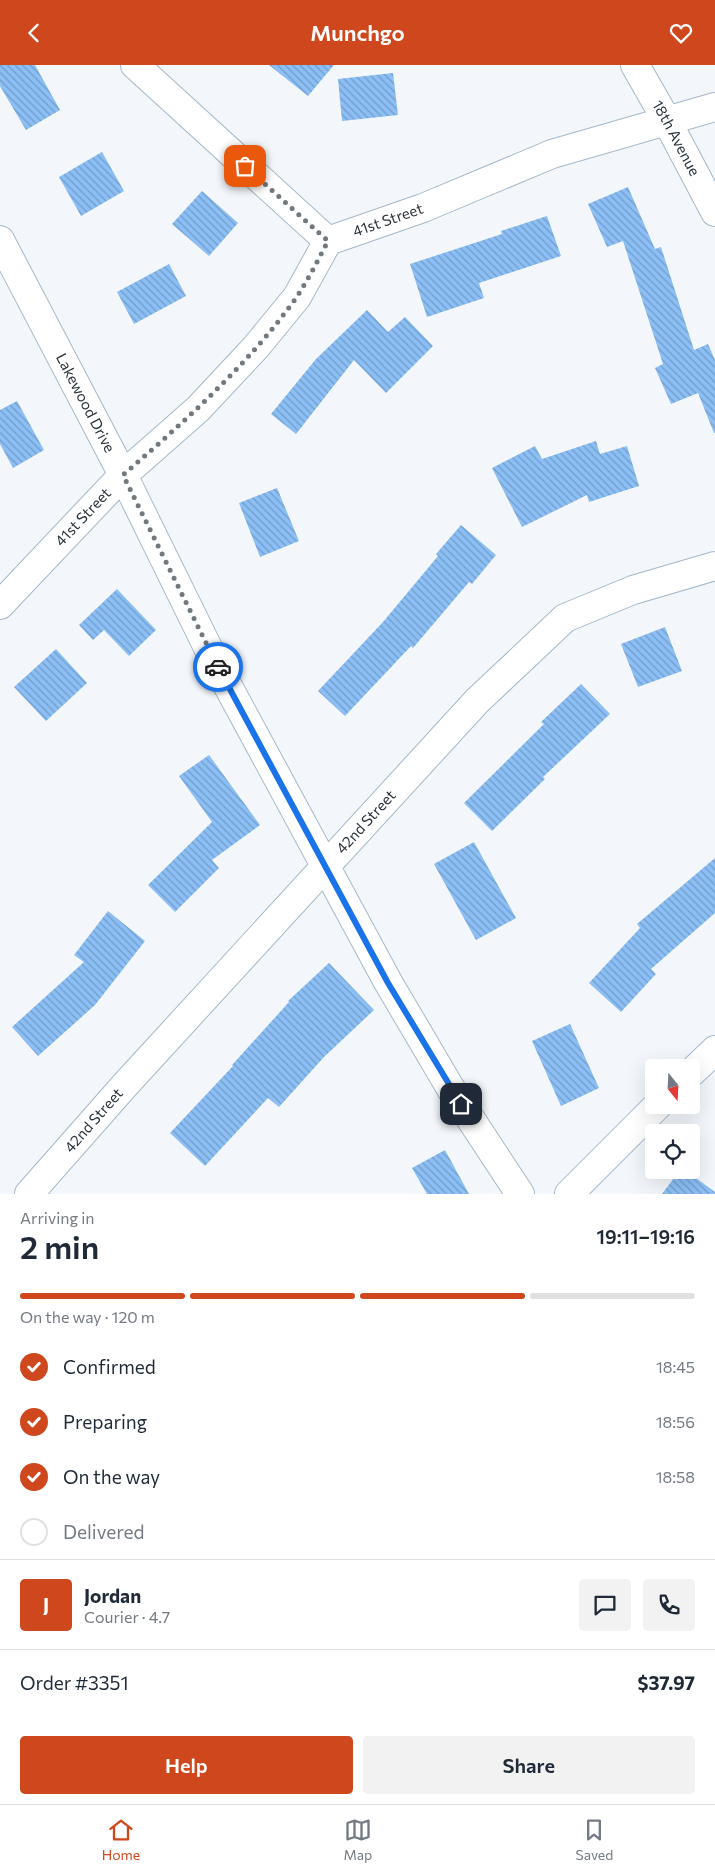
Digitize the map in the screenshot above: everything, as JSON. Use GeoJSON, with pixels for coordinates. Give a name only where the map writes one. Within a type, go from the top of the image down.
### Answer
{"type":"FeatureCollection","features":[{"type":"Feature","properties":{"kind":"street"},"geometry":{"type":"LineString","coordinates":[[135,65],[328,241]]}},
{"type":"Feature","properties":{"kind":"street","name":"18th Avenue"},"geometry":{"type":"LineString","coordinates":[[635,65],[715,212]]}},
{"type":"Feature","properties":{"kind":"street","name":"41st Street"},"geometry":{"type":"LineString","coordinates":[[0,605],[123,475],[198,409],[256,347],[297,297],[328,241],[423,208],[552,153],[715,107]]}},
{"type":"Feature","properties":{"kind":"street","name":"Lakewood Drive"},"geometry":{"type":"LineString","coordinates":[[0,240],[123,475],[216,664],[388,983],[451,1089],[520,1194]]}},
{"type":"Feature","properties":{"kind":"street","name":"42nd Street"},"geometry":{"type":"LineString","coordinates":[[28,1194],[477,701],[565,618],[633,590],[715,566]]}},
{"type":"Feature","properties":{"kind":"street"},"geometry":{"type":"LineString","coordinates":[[700,1064],[715,1050]]}},
{"type":"Feature","properties":{"kind":"street"},"geometry":{"type":"LineString","coordinates":[[570,1194],[649,1114]]}},
{"type":"Feature","properties":{"kind":"building"},"geometry":{"type":"Polygon","coordinates":[[[0,65],[35,65],[60,110],[26,130],[0,86],[0,65]]]}},
{"type":"Feature","properties":{"kind":"building"},"geometry":{"type":"Polygon","coordinates":[[[269,65],[334,65],[308,96],[269,65]]]}},
{"type":"Feature","properties":{"kind":"building"},"geometry":{"type":"Polygon","coordinates":[[[393,73],[398,115],[342,121],[338,79],[393,73]]]}},
{"type":"Feature","properties":{"kind":"building"},"geometry":{"type":"Polygon","coordinates":[[[102,152],[124,191],[81,216],[59,177],[102,152]]]}},
{"type":"Feature","properties":{"kind":"building"},"geometry":{"type":"Polygon","coordinates":[[[628,187],[655,249],[661,247],[694,350],[708,344],[715,360],[715,433],[698,393],[671,404],[655,368],[663,364],[623,241],[607,247],[588,204],[628,187]]]}},
{"type":"Feature","properties":{"kind":"building"},"geometry":{"type":"Polygon","coordinates":[[[202,191],[238,223],[209,256],[172,224],[202,191]]]}},
{"type":"Feature","properties":{"kind":"building"},"geometry":{"type":"Polygon","coordinates":[[[547,216],[561,256],[479,283],[484,298],[427,317],[410,264],[502,234],[501,231],[547,216]]]}},
{"type":"Feature","properties":{"kind":"building"},"geometry":{"type":"Polygon","coordinates":[[[169,264],[186,296],[134,324],[117,292],[169,264]]]}},
{"type":"Feature","properties":{"kind":"building"},"geometry":{"type":"Polygon","coordinates":[[[367,310],[388,332],[405,317],[433,346],[386,393],[354,360],[296,434],[271,414],[316,359],[367,310]]]}},
{"type":"Feature","properties":{"kind":"building"},"geometry":{"type":"Polygon","coordinates":[[[17,401],[44,450],[13,468],[0,444],[0,410],[17,401]]]}},
{"type":"Feature","properties":{"kind":"building"},"geometry":{"type":"Polygon","coordinates":[[[596,441],[600,454],[627,446],[639,486],[589,502],[587,495],[522,527],[492,468],[535,446],[542,459],[596,441]]]}},
{"type":"Feature","properties":{"kind":"building"},"geometry":{"type":"Polygon","coordinates":[[[277,488],[299,541],[260,557],[239,503],[277,488]]]}},
{"type":"Feature","properties":{"kind":"building"},"geometry":{"type":"Polygon","coordinates":[[[461,525],[496,555],[472,584],[469,582],[413,648],[411,646],[345,716],[318,691],[383,622],[438,556],[436,554],[461,525]]]}},
{"type":"Feature","properties":{"kind":"building"},"geometry":{"type":"Polygon","coordinates":[[[117,589],[156,630],[129,656],[104,630],[93,640],[79,625],[117,589]]]}},
{"type":"Feature","properties":{"kind":"building"},"geometry":{"type":"Polygon","coordinates":[[[665,627],[682,671],[638,687],[621,644],[665,627]]]}},
{"type":"Feature","properties":{"kind":"building"},"geometry":{"type":"Polygon","coordinates":[[[56,649],[87,683],[46,721],[14,687],[56,649]]]}},
{"type":"Feature","properties":{"kind":"building"},"geometry":{"type":"Polygon","coordinates":[[[581,684],[610,714],[543,777],[545,779],[492,831],[464,803],[544,724],[541,722],[581,684]]]}},
{"type":"Feature","properties":{"kind":"building"},"geometry":{"type":"Polygon","coordinates":[[[209,755],[260,825],[212,860],[219,868],[175,912],[148,885],[212,822],[179,776],[209,755]]]}},
{"type":"Feature","properties":{"kind":"building"},"geometry":{"type":"Polygon","coordinates":[[[474,842],[516,918],[476,940],[434,864],[474,842]]]}},
{"type":"Feature","properties":{"kind":"building"},"geometry":{"type":"Polygon","coordinates":[[[715,858],[715,913],[651,969],[656,974],[621,1012],[589,983],[640,928],[637,924],[715,858]]]}},
{"type":"Feature","properties":{"kind":"building"},"geometry":{"type":"Polygon","coordinates":[[[108,911],[145,941],[95,1005],[38,1056],[12,1027],[84,962],[74,955],[108,911]]]}},
{"type":"Feature","properties":{"kind":"building"},"geometry":{"type":"Polygon","coordinates":[[[329,963],[374,1010],[324,1057],[279,1107],[268,1098],[205,1166],[170,1133],[233,1066],[288,1001],[329,963]]]}},
{"type":"Feature","properties":{"kind":"building"},"geometry":{"type":"Polygon","coordinates":[[[570,1024],[599,1088],[561,1106],[532,1041],[570,1024]]]}},
{"type":"Feature","properties":{"kind":"building"},"geometry":{"type":"Polygon","coordinates":[[[445,1150],[469,1194],[427,1194],[412,1168],[445,1150]]]}},
{"type":"Feature","properties":{"kind":"building"},"geometry":{"type":"Polygon","coordinates":[[[673,1179],[697,1179],[715,1192],[715,1194],[662,1194],[673,1179]]]}},
{"type":"Feature","properties":{"kind":"way so far"},"geometry":{"type":"LineString","coordinates":[[218,667],[123,475],[198,409],[256,347],[297,297],[328,241],[245,166]]}},
{"type":"Feature","properties":{"kind":"route"},"geometry":{"type":"LineString","coordinates":[[218,667],[388,983],[461,1104]]}}]}
